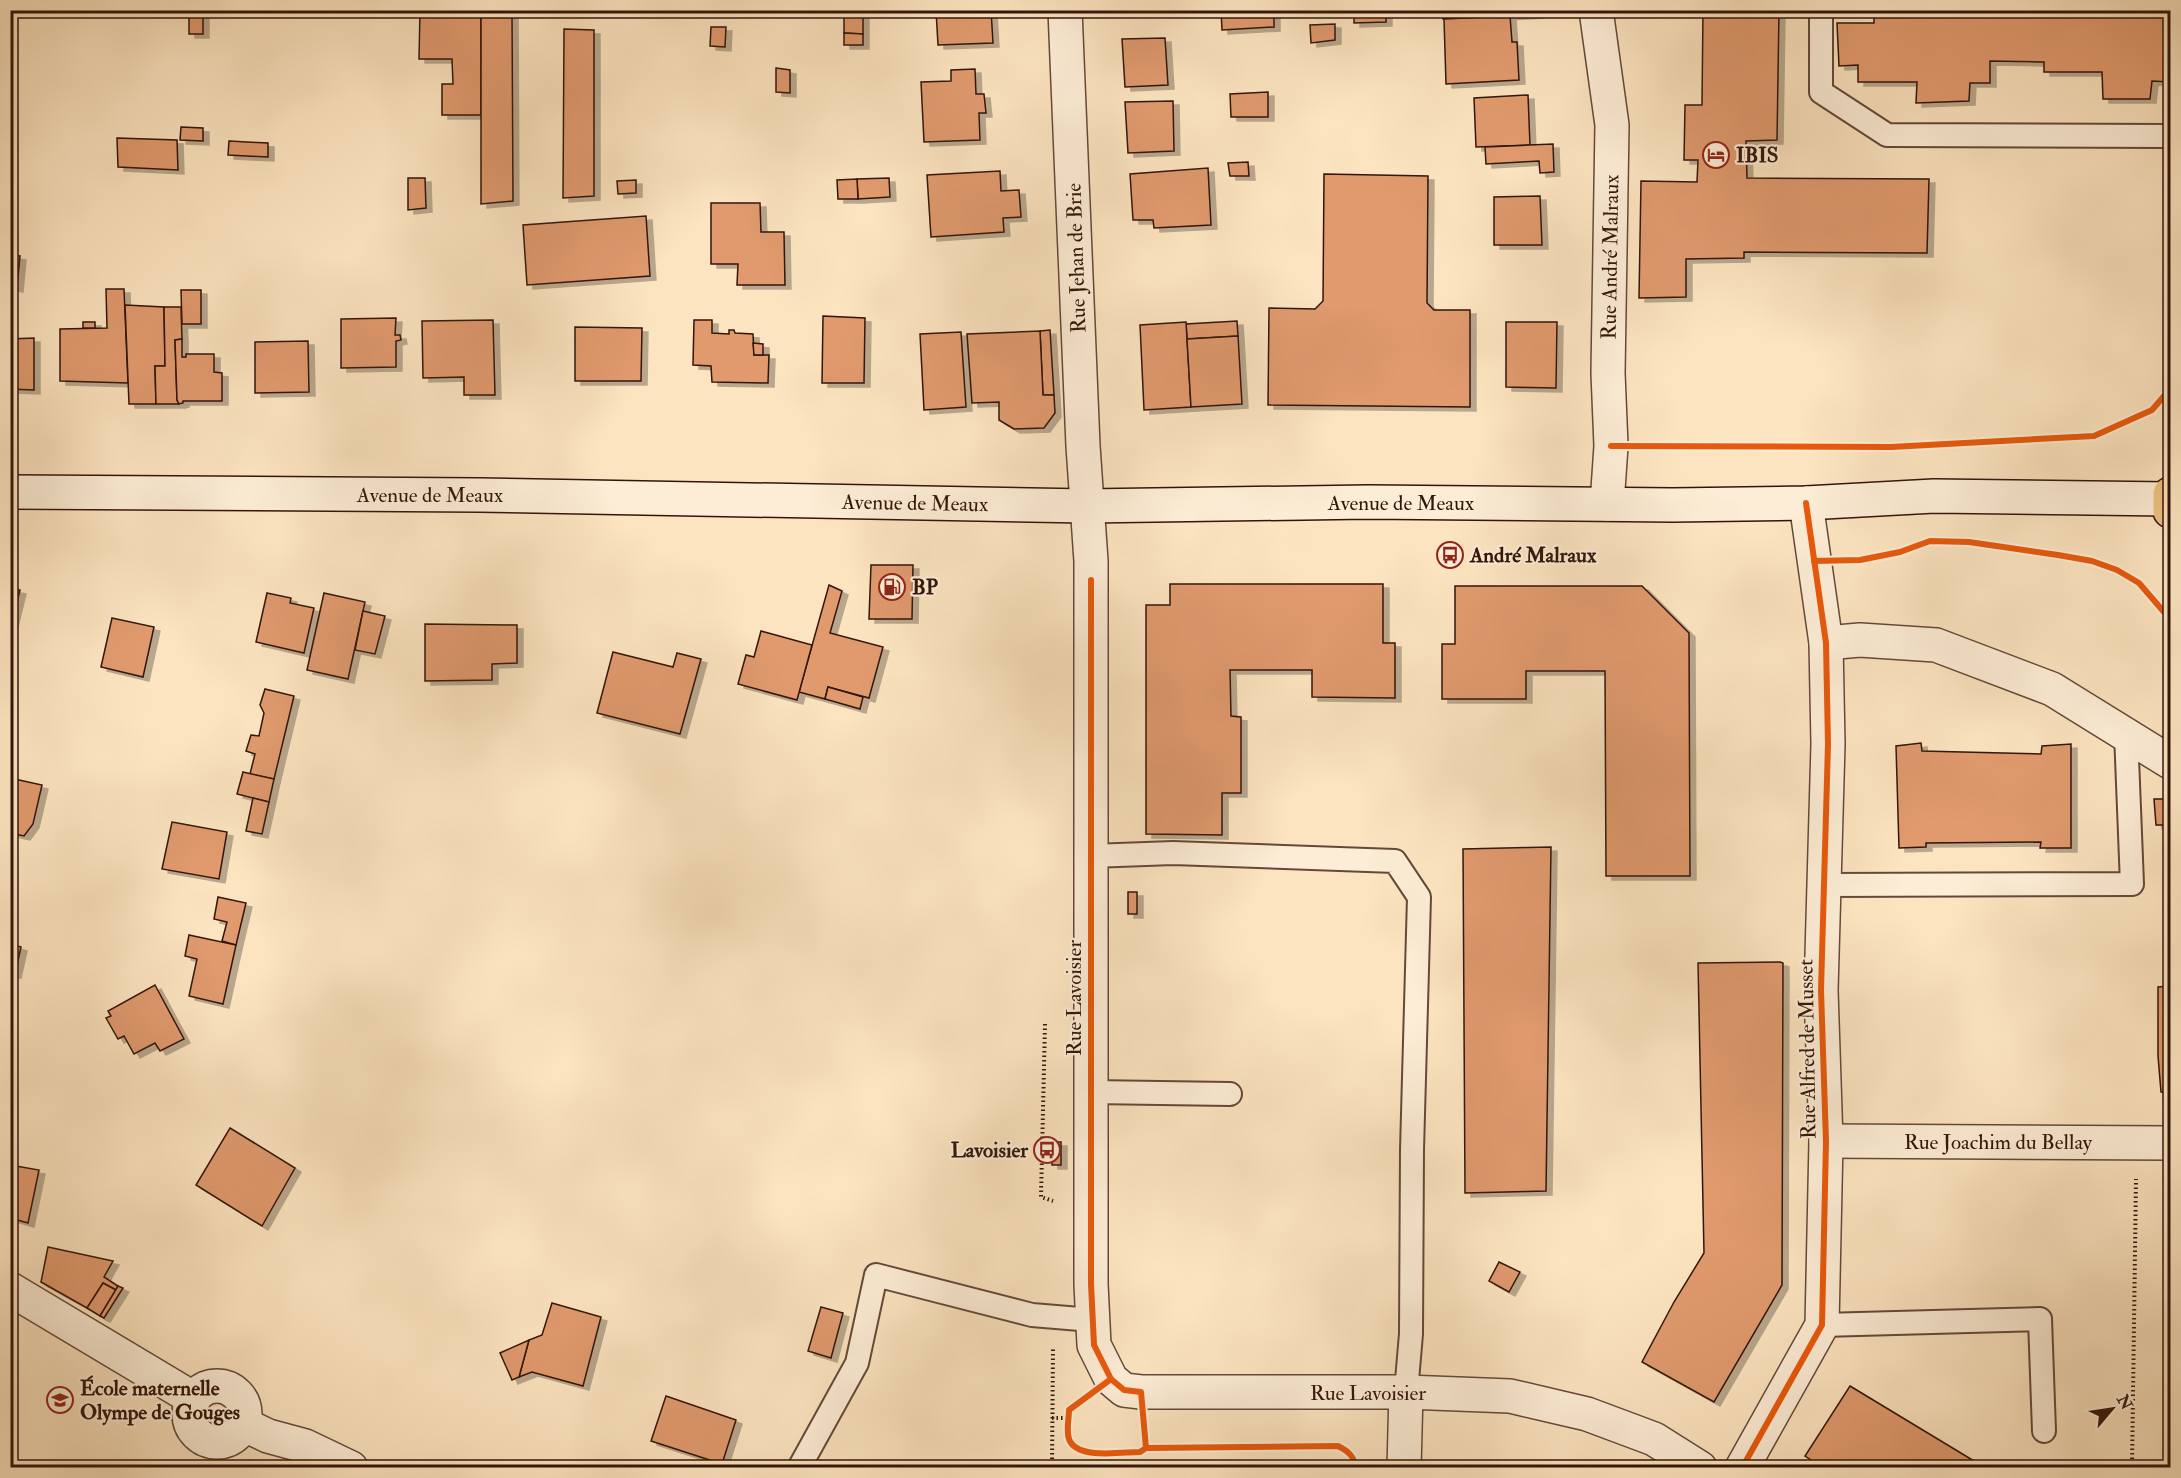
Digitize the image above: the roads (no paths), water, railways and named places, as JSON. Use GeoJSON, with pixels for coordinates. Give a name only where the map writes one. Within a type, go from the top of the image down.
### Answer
{"type":"FeatureCollection","features":[{"type":"Feature","properties":{"kind":"street","name":"Rue Jehan de Brie"},"geometry":{"type":"LineString","coordinates":[[1065,10],[1087,506]]}},
{"type":"Feature","properties":{"kind":"street","name":"Rue André Malraux"},"geometry":{"type":"LineString","coordinates":[[1596,10],[1612,125],[1608,373],[1611,446],[1607,504]]}},
{"type":"Feature","properties":{"kind":"street","name":"Avenue de Meaux"},"geometry":{"type":"LineString","coordinates":[[10,492],[479,495],[1087,506],[1368,502],[1607,504],[1813,502],[1934,496],[2170,502]]}},
{"type":"Feature","properties":{"kind":"street","name":"Rue Alfred de Musset"},"geometry":{"type":"LineString","coordinates":[[1742,1467],[1822,1325],[1826,1141],[1821,990],[1828,744],[1826,643],[1813,502]]}},
{"type":"Feature","properties":{"kind":"street","name":"Rue Lavoisier"},"geometry":{"type":"LineString","coordinates":[[1087,506],[1091,561],[1092,1320],[1094,1345],[1111,1379],[1124,1389],[1140,1392],[1406,1392],[1510,1396],[1587,1414],[1654,1439],[1700,1467]]}},
{"type":"Feature","properties":{"kind":"street"},"geometry":{"type":"LineString","coordinates":[[1826,643],[1860,640],[1936,645],[2052,688],[2170,762]]}},
{"type":"Feature","properties":{"kind":"street","name":"Rue Joachim du Bellay"},"geometry":{"type":"LineString","coordinates":[[1826,1141],[2170,1143]]}},
{"type":"Feature","properties":{"kind":"street"},"geometry":{"type":"LineString","coordinates":[[10,1289],[194,1399],[204,1390],[212,1387],[229,1389],[242,1403],[243,1424],[268,1436],[305,1446],[351,1467]]}},
{"type":"Feature","properties":{"kind":"street"},"geometry":{"type":"LineString","coordinates":[[1404,1467],[1406,1392]]}},
{"type":"Feature","properties":{"kind":"lane"},"geometry":{"type":"LineString","coordinates":[[1821,10],[1821,92],[1887,135],[2170,136]]}},
{"type":"Feature","properties":{"kind":"lane"},"geometry":{"type":"LineString","coordinates":[[1824,885],[2132,884],[2126,733]]}},
{"type":"Feature","properties":{"kind":"lane"},"geometry":{"type":"LineString","coordinates":[[1091,856],[1173,853],[1395,861],[1419,897],[1412,1150],[1411,1334],[1406,1392]]}},
{"type":"Feature","properties":{"kind":"lane"},"geometry":{"type":"LineString","coordinates":[[1091,1092],[1230,1094]]}},
{"type":"Feature","properties":{"kind":"lane"},"geometry":{"type":"LineString","coordinates":[[799,1467],[857,1363],[876,1275],[1032,1315],[1092,1320]]}},
{"type":"Feature","properties":{"kind":"lane"},"geometry":{"type":"LineString","coordinates":[[1822,1325],[2040,1319],[2044,1431]]}},
{"type":"Feature","properties":{"kind":"place","name":"IBIS"},"geometry":{"type":"Point","coordinates":[1716,155]}},
{"type":"Feature","properties":{"kind":"place","name":"André Malraux"},"geometry":{"type":"Point","coordinates":[1450,555]}},
{"type":"Feature","properties":{"kind":"place","name":"BP"},"geometry":{"type":"Point","coordinates":[892,587]}},
{"type":"Feature","properties":{"kind":"place","name":"Lavoisier"},"geometry":{"type":"Point","coordinates":[1047,1150]}},
{"type":"Feature","properties":{"kind":"place","name":"École maternelle Olympe de Gouges"},"geometry":{"type":"Point","coordinates":[60,1400]}}]}
